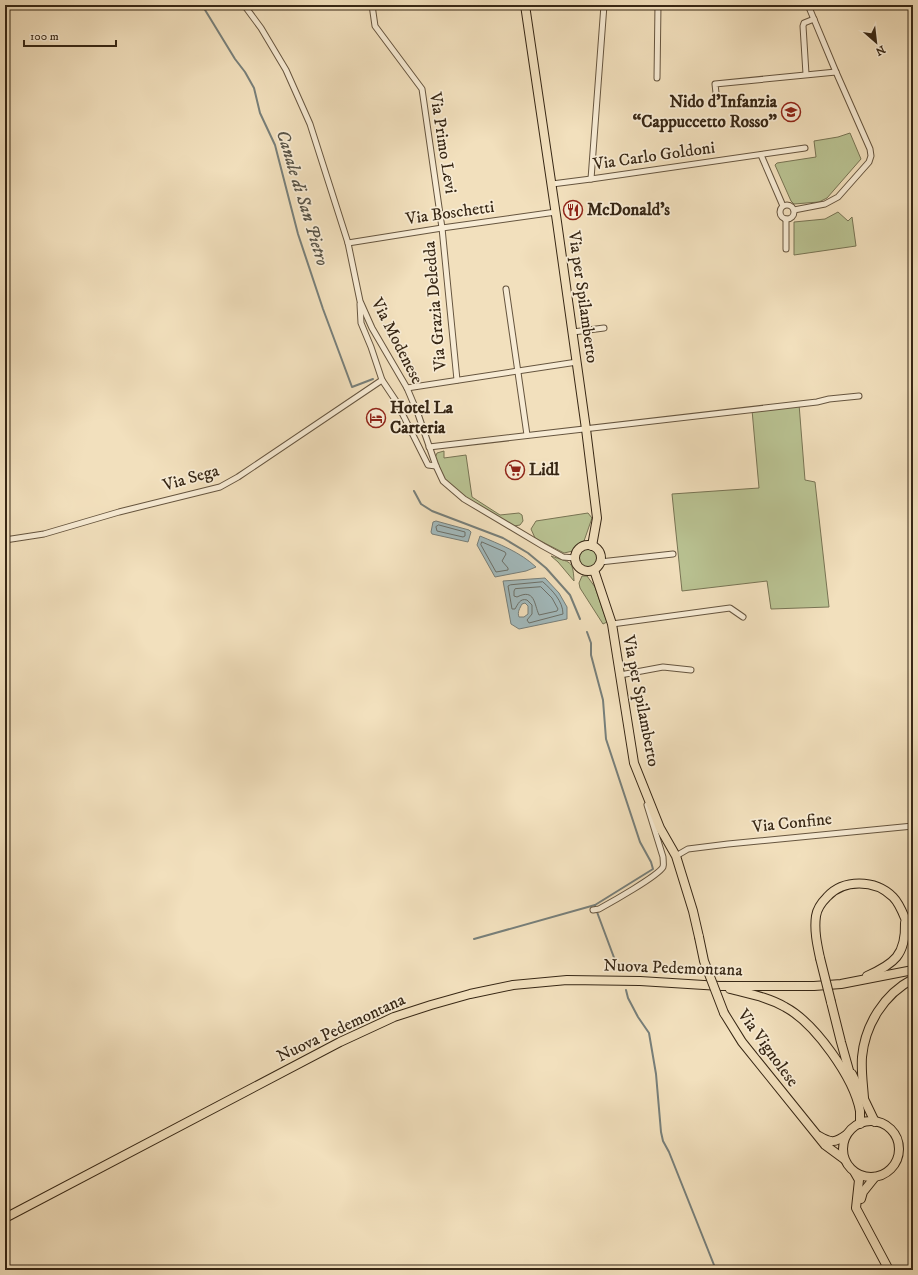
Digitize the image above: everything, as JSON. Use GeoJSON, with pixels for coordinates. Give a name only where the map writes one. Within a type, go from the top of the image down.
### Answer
{"type":"FeatureCollection","features":[{"type":"Feature","properties":{"kind":"main road","name":"Via per Spilamberto"},"geometry":{"type":"LineString","coordinates":[[525,5],[552,184],[586,429],[597,518],[592,546]]}},
{"type":"Feature","properties":{"kind":"main road"},"geometry":{"type":"LineString","coordinates":[[585,545],[592,546],[597,548],[601,556],[598,567],[590,571],[581,569],[575,558],[578,550],[585,545]]}},
{"type":"Feature","properties":{"kind":"main road","name":"Via per Spilamberto"},"geometry":{"type":"LineString","coordinates":[[594,570],[612,624],[634,763],[660,828],[676,856]]}},
{"type":"Feature","properties":{"kind":"main road","name":"Via Vignolese"},"geometry":{"type":"LineString","coordinates":[[676,856],[693,911],[704,961],[724,1013],[746,1047],[824,1145],[844,1160],[854,1172],[859,1180],[856,1208],[889,1270]]}},
{"type":"Feature","properties":{"kind":"main road"},"geometry":{"type":"LineString","coordinates":[[841,984],[883,969],[894,961],[902,948],[906,937],[903,912],[893,897],[874,886],[863,883],[848,884],[832,891],[822,902],[816,915],[815,935],[820,958],[841,1042],[861,1098]]}},
{"type":"Feature","properties":{"kind":"main road"},"geometry":{"type":"LineString","coordinates":[[905,920],[913,934]]}},
{"type":"Feature","properties":{"kind":"main road","name":"Nuova Pedemontana"},"geometry":{"type":"LineString","coordinates":[[5,1218],[340,1042],[394,1017],[470,994],[513,986],[567,980],[640,981],[720,986],[814,986],[841,984],[913,970]]}},
{"type":"Feature","properties":{"kind":"main road"},"geometry":{"type":"LineString","coordinates":[[860,1124],[862,1056],[870,1026],[886,1000],[898,989],[913,979]]}},
{"type":"Feature","properties":{"kind":"main road"},"geometry":{"type":"LineString","coordinates":[[720,986],[770,999],[786,1007],[804,1020],[818,1035],[835,1059],[876,1122]]}},
{"type":"Feature","properties":{"kind":"main road"},"geometry":{"type":"LineString","coordinates":[[816,1135],[835,1142],[846,1135],[852,1128],[867,1121],[883,1124],[890,1128],[895,1134],[899,1149],[898,1157],[893,1167],[882,1175],[875,1177],[860,1176],[854,1172]]}},
{"type":"Feature","properties":{"kind":"main road"},"geometry":{"type":"LineString","coordinates":[[844,1160],[842,1151],[846,1135]]}},
{"type":"Feature","properties":{"kind":"main road"},"geometry":{"type":"LineString","coordinates":[[860,1216],[860,1203],[863,1192],[875,1177]]}},
{"type":"Feature","properties":{"kind":"street","name":"Via Modenese"},"geometry":{"type":"LineString","coordinates":[[244,5],[261,28],[286,70],[310,124],[348,243],[360,301],[372,328],[407,388],[443,481],[464,499],[561,556],[575,558]]}},
{"type":"Feature","properties":{"kind":"street","name":"Via Primo Levi"},"geometry":{"type":"LineString","coordinates":[[372,5],[375,26],[422,89],[442,228]]}},
{"type":"Feature","properties":{"kind":"street"},"geometry":{"type":"LineString","coordinates":[[591,179],[604,5]]}},
{"type":"Feature","properties":{"kind":"street"},"geometry":{"type":"LineString","coordinates":[[657,78],[658,5]]}},
{"type":"Feature","properties":{"kind":"street"},"geometry":{"type":"LineString","coordinates":[[794,210],[832,201],[838,197],[869,162],[871,156],[870,149],[808,5]]}},
{"type":"Feature","properties":{"kind":"street"},"geometry":{"type":"LineString","coordinates":[[806,74],[803,26],[804,23],[814,19]]}},
{"type":"Feature","properties":{"kind":"street"},"geometry":{"type":"LineString","coordinates":[[716,94],[715,84],[836,72]]}},
{"type":"Feature","properties":{"kind":"street","name":"Via Carlo Goldoni"},"geometry":{"type":"LineString","coordinates":[[552,184],[805,148]]}},
{"type":"Feature","properties":{"kind":"street"},"geometry":{"type":"LineString","coordinates":[[761,154],[783,206]]}},
{"type":"Feature","properties":{"kind":"street"},"geometry":{"type":"LineString","coordinates":[[783,206],[788,205],[794,210]]}},
{"type":"Feature","properties":{"kind":"street"},"geometry":{"type":"LineString","coordinates":[[783,206],[780,210],[780,214],[786,219]]}},
{"type":"Feature","properties":{"kind":"street"},"geometry":{"type":"LineString","coordinates":[[786,219],[792,216],[794,210]]}},
{"type":"Feature","properties":{"kind":"street","name":"Via Boschetti"},"geometry":{"type":"LineString","coordinates":[[348,243],[556,212]]}},
{"type":"Feature","properties":{"kind":"street"},"geometry":{"type":"LineString","coordinates":[[786,219],[786,249]]}},
{"type":"Feature","properties":{"kind":"street","name":"Via Grazia Deledda"},"geometry":{"type":"LineString","coordinates":[[442,228],[457,380]]}},
{"type":"Feature","properties":{"kind":"street"},"geometry":{"type":"LineString","coordinates":[[506,289],[527,436]]}},
{"type":"Feature","properties":{"kind":"street"},"geometry":{"type":"LineString","coordinates":[[360,301],[361,323],[382,380],[396,401],[428,465],[436,466]]}},
{"type":"Feature","properties":{"kind":"street"},"geometry":{"type":"LineString","coordinates":[[573,332],[604,328]]}},
{"type":"Feature","properties":{"kind":"street"},"geometry":{"type":"LineString","coordinates":[[407,388],[577,362]]}},
{"type":"Feature","properties":{"kind":"street","name":"Via Sega"},"geometry":{"type":"LineString","coordinates":[[5,540],[44,534],[119,512],[220,487],[238,477],[382,380]]}},
{"type":"Feature","properties":{"kind":"street"},"geometry":{"type":"LineString","coordinates":[[429,447],[859,396]]}},
{"type":"Feature","properties":{"kind":"street"},"geometry":{"type":"LineString","coordinates":[[600,562],[673,554]]}},
{"type":"Feature","properties":{"kind":"street"},"geometry":{"type":"LineString","coordinates":[[612,624],[730,608],[743,617]]}},
{"type":"Feature","properties":{"kind":"street"},"geometry":{"type":"LineString","coordinates":[[620,675],[663,667],[692,670]]}},
{"type":"Feature","properties":{"kind":"street"},"geometry":{"type":"LineString","coordinates":[[596,910],[645,881],[658,872],[663,866],[663,857],[642,788],[641,780]]}},
{"type":"Feature","properties":{"kind":"street","name":"Via Confine"},"geometry":{"type":"LineString","coordinates":[[676,856],[688,849],[913,826]]}},
{"type":"Feature","properties":{"kind":"green space"},"geometry":{"type":"Polygon","coordinates":[[[850,133],[861,159],[827,198],[819,202],[794,204],[791,201],[775,165],[777,163],[816,157],[814,141],[838,137],[850,133]]]}},
{"type":"Feature","properties":{"kind":"green space"},"geometry":{"type":"Polygon","coordinates":[[[838,212],[848,221],[852,217],[856,246],[794,255],[794,222],[825,219],[838,212]]]}},
{"type":"Feature","properties":{"kind":"green space"},"geometry":{"type":"Polygon","coordinates":[[[799,404],[805,480],[815,482],[829,607],[771,609],[767,581],[682,591],[672,494],[759,488],[752,410],[799,404]]]}},
{"type":"Feature","properties":{"kind":"green space"},"geometry":{"type":"Polygon","coordinates":[[[444,451],[444,458],[466,455],[472,497],[500,515],[519,513],[522,515],[523,521],[520,525],[514,526],[456,492],[445,480],[435,458],[437,453],[444,451]]]}},
{"type":"Feature","properties":{"kind":"green space"},"geometry":{"type":"Polygon","coordinates":[[[588,513],[592,518],[584,541],[573,551],[564,553],[535,538],[531,529],[536,521],[588,513]]]}},
{"type":"Feature","properties":{"kind":"green space"},"geometry":{"type":"Polygon","coordinates":[[[589,549],[596,552],[599,559],[596,566],[589,569],[582,566],[579,559],[582,552],[589,549]]]}},
{"type":"Feature","properties":{"kind":"green space"},"geometry":{"type":"Polygon","coordinates":[[[551,556],[566,561],[571,565],[573,569],[574,581],[558,562],[551,556]]]}},
{"type":"Feature","properties":{"kind":"green space"},"geometry":{"type":"Polygon","coordinates":[[[582,576],[587,576],[595,587],[607,622],[603,624],[580,588],[579,583],[582,576]]]}},
{"type":"Feature","properties":{"kind":"water"},"geometry":{"type":"Polygon","coordinates":[[[436,521],[469,530],[471,532],[468,542],[432,534],[433,522],[436,521]]]}},
{"type":"Feature","properties":{"kind":"water"},"geometry":{"type":"Polygon","coordinates":[[[480,536],[502,545],[536,567],[526,571],[495,577],[477,545],[480,536]]]}},
{"type":"Feature","properties":{"kind":"water"},"geometry":{"type":"Polygon","coordinates":[[[545,578],[559,593],[567,607],[567,619],[519,629],[511,624],[503,581],[545,578]],[[525,603],[522,604],[518,615],[519,617],[524,617],[528,614],[528,606],[525,603]]]}},
{"type":"Feature","properties":{"kind":"waterway","name":"Canale di San Pietro"},"geometry":{"type":"LineString","coordinates":[[202,5],[254,88],[260,113],[275,145],[298,234],[323,309],[352,387],[373,379]]}},
{"type":"Feature","properties":{"kind":"waterway","name":"Canale di San Pietro"},"geometry":{"type":"LineString","coordinates":[[414,491],[421,504],[432,511],[503,538],[528,553],[546,568],[570,595],[580,619]]}},
{"type":"Feature","properties":{"kind":"waterway","name":"Canale di San Pietro"},"geometry":{"type":"LineString","coordinates":[[587,632],[591,643],[591,655],[603,700],[606,739],[640,842],[651,862],[653,869],[595,905],[595,907]]}},
{"type":"Feature","properties":{"kind":"waterway"},"geometry":{"type":"LineString","coordinates":[[474,939],[595,905]]}},
{"type":"Feature","properties":{"kind":"waterway","name":"Canale di San Pietro"},"geometry":{"type":"LineString","coordinates":[[597,912],[619,971]]}},
{"type":"Feature","properties":{"kind":"waterway","name":"Canale di San Pietro"},"geometry":{"type":"LineString","coordinates":[[626,990],[628,998],[638,1017],[649,1033],[656,1074],[663,1141],[669,1152],[716,1270]]}},
{"type":"Feature","properties":{"kind":"place","name":"Nido d’Infanzia “Cappuccetto Rosso”"},"geometry":{"type":"Point","coordinates":[791,112]}},
{"type":"Feature","properties":{"kind":"place","name":"McDonald's"},"geometry":{"type":"Point","coordinates":[573,210]}},
{"type":"Feature","properties":{"kind":"place","name":"Hotel La Carteria"},"geometry":{"type":"Point","coordinates":[376,418]}},
{"type":"Feature","properties":{"kind":"place","name":"Lidl"},"geometry":{"type":"Point","coordinates":[515,470]}}]}
